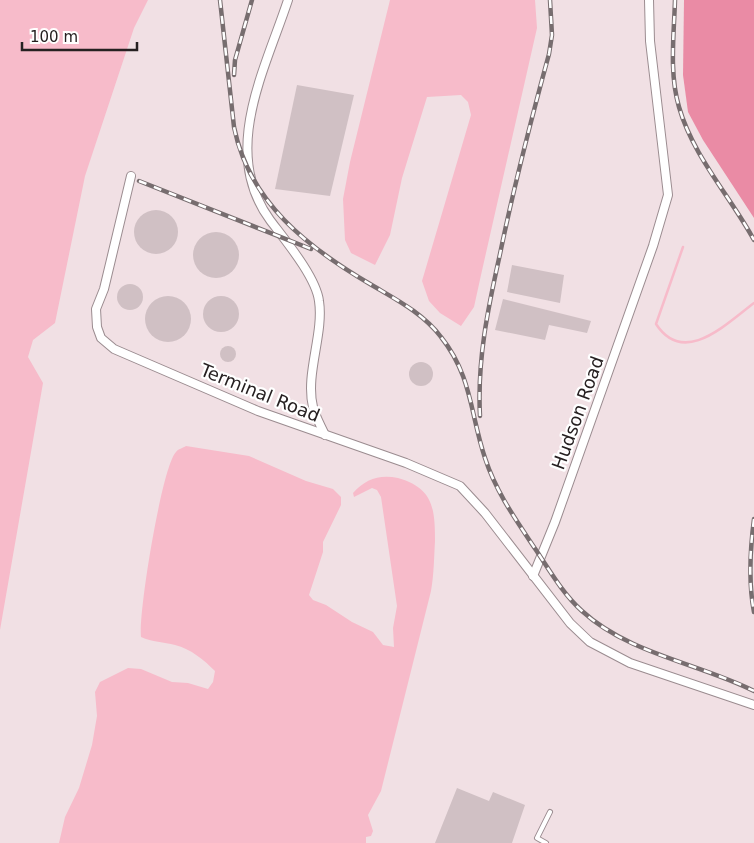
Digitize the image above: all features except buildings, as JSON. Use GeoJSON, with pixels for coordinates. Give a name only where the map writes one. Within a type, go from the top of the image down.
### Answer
{"type":"FeatureCollection","features":[{"type":"Feature","properties":{"kind":"street"},"geometry":{"type":"LineString","coordinates":[[288,0],[250,116],[246,145],[253,192],[262,208],[304,266],[319,300],[318,331],[312,377],[312,406],[325,434]]}},
{"type":"Feature","properties":{"kind":"street","name":"Hudson Road"},"geometry":{"type":"LineString","coordinates":[[533,576],[555,522],[668,196],[650,41],[649,0]]}},
{"type":"Feature","properties":{"kind":"street","name":"Terminal Road"},"geometry":{"type":"LineString","coordinates":[[131,176],[104,289],[96,308],[97,327],[101,338],[114,349],[258,411],[406,463],[460,486],[485,513],[533,576]]}},
{"type":"Feature","properties":{"kind":"street"},"geometry":{"type":"LineString","coordinates":[[533,576],[570,623],[590,642],[630,663],[754,705]]}},
{"type":"Feature","properties":{"kind":"lane"},"geometry":{"type":"LineString","coordinates":[[546,843],[537,838],[550,812]]}},
{"type":"Feature","properties":{"kind":"shaded area"},"geometry":{"type":"Polygon","coordinates":[[[0,0],[148,0],[134,28],[85,176],[55,323],[33,340],[28,357],[43,383],[0,630],[0,0]]]}},
{"type":"Feature","properties":{"kind":"shaded area"},"geometry":{"type":"Polygon","coordinates":[[[390,0],[535,0],[537,28],[474,307],[461,326],[440,313],[429,301],[422,281],[471,115],[468,102],[461,95],[427,97],[402,178],[390,235],[375,265],[351,253],[345,240],[343,199],[350,162],[390,0]]]}},
{"type":"Feature","properties":{"kind":"shaded area"},"geometry":{"type":"Polygon","coordinates":[[[684,0],[754,0],[754,218],[703,140],[688,112],[683,75],[684,0]]]}},
{"type":"Feature","properties":{"kind":"shaded area"},"geometry":{"type":"Polygon","coordinates":[[[186,446],[249,456],[306,481],[333,489],[341,497],[341,505],[323,542],[323,552],[309,595],[313,600],[326,605],[352,622],[373,632],[383,645],[394,647],[393,628],[397,606],[381,497],[377,490],[372,488],[354,497],[353,493],[368,481],[379,477],[391,477],[410,482],[419,487],[430,501],[433,509],[435,529],[431,591],[381,791],[368,815],[373,831],[371,836],[366,837],[366,843],[59,843],[65,817],[79,788],[92,745],[97,716],[95,692],[100,682],[128,668],[141,669],[172,682],[188,683],[208,689],[213,682],[215,671],[192,652],[175,645],[141,637],[147,572],[164,484],[170,463],[176,452],[186,446]]]}},
{"type":"Feature","properties":{"kind":"waterway"},"geometry":{"type":"LineString","coordinates":[[683,247],[656,324],[667,336],[679,342],[692,342],[705,338],[754,303]]}},
{"type":"Feature","properties":{"kind":"railway"},"geometry":{"type":"LineString","coordinates":[[220,0],[234,127],[242,154],[253,178],[267,200],[303,238],[347,270],[399,301],[426,321],[441,337],[459,366],[465,381],[485,458],[495,482],[514,517],[563,590],[582,611],[601,626],[621,638],[642,648],[754,691]]}},
{"type":"Feature","properties":{"kind":"railway"},"geometry":{"type":"LineString","coordinates":[[234,75],[235,60],[252,0]]}},
{"type":"Feature","properties":{"kind":"railway"},"geometry":{"type":"LineString","coordinates":[[480,416],[480,375],[488,314],[505,229],[549,54],[552,35],[550,0]]}},
{"type":"Feature","properties":{"kind":"railway"},"geometry":{"type":"LineString","coordinates":[[675,0],[673,67],[679,107],[693,142],[754,240]]}},
{"type":"Feature","properties":{"kind":"railway"},"geometry":{"type":"LineString","coordinates":[[139,181],[311,249]]}},
{"type":"Feature","properties":{"kind":"railway"},"geometry":{"type":"LineString","coordinates":[[754,519],[750,566],[754,612]]}}]}
